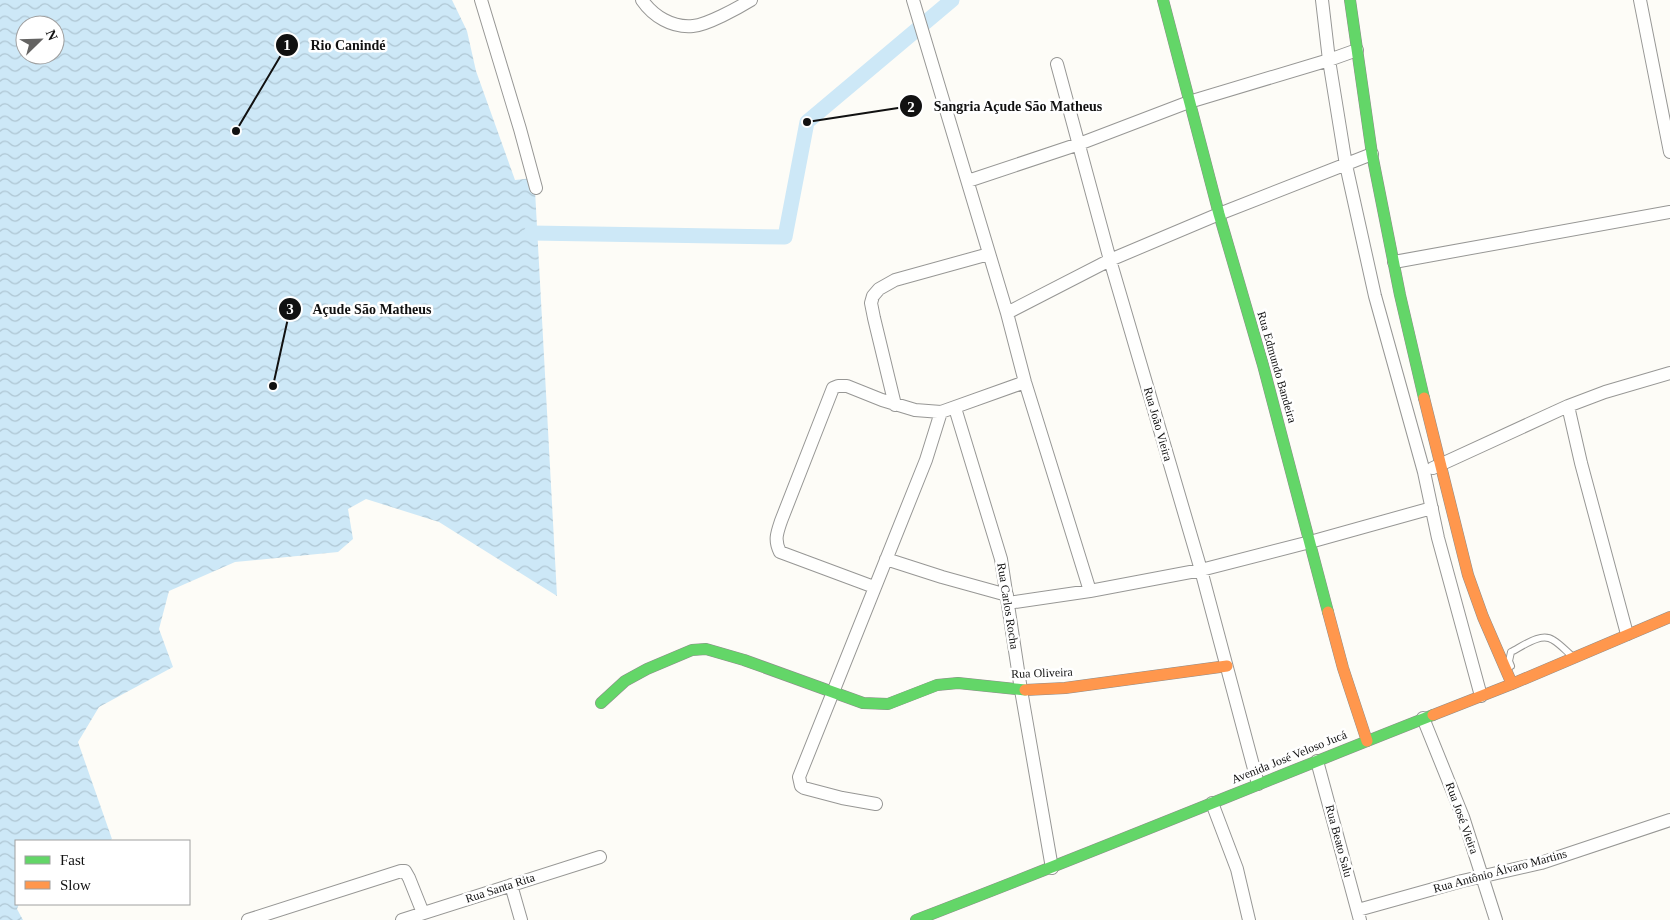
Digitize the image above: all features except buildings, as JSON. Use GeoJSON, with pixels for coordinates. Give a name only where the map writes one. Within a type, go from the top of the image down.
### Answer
{"type":"FeatureCollection","features":[{"type":"Feature","properties":{"kind":"street"},"geometry":{"type":"LineString","coordinates":[[481,0],[536,188]]}},
{"type":"Feature","properties":{"kind":"street"},"geometry":{"type":"LineString","coordinates":[[642,0],[648,9],[666,21],[693,26],[723,15],[751,0]]}},
{"type":"Feature","properties":{"kind":"street"},"geometry":{"type":"LineString","coordinates":[[913,0],[1007,313],[1025,382],[1090,591]]}},
{"type":"Feature","properties":{"kind":"street","name":"Rua Edmundo Bandeira"},"geometry":{"type":"LineString","coordinates":[[1163,0],[1219,214],[1263,365],[1343,668],[1367,741]]}},
{"type":"Feature","properties":{"kind":"street"},"geometry":{"type":"LineString","coordinates":[[1322,0],[1329,60],[1346,165],[1376,296],[1424,472],[1449,582],[1481,696]]}},
{"type":"Feature","properties":{"kind":"street"},"geometry":{"type":"LineString","coordinates":[[1350,0],[1372,154],[1394,262],[1440,465],[1468,576],[1486,624],[1515,683]]}},
{"type":"Feature","properties":{"kind":"street"},"geometry":{"type":"LineString","coordinates":[[1640,0],[1670,152]]}},
{"type":"Feature","properties":{"kind":"street"},"geometry":{"type":"LineString","coordinates":[[968,181],[1079,144],[1189,102],[1358,50]]}},
{"type":"Feature","properties":{"kind":"street","name":"Rua João Vieira"},"geometry":{"type":"LineString","coordinates":[[1057,64],[1110,260],[1201,570],[1258,784]]}},
{"type":"Feature","properties":{"kind":"street"},"geometry":{"type":"LineString","coordinates":[[1007,313],[1110,260],[1219,214],[1372,154]]}},
{"type":"Feature","properties":{"kind":"street"},"geometry":{"type":"LineString","coordinates":[[1394,262],[1670,212]]}},
{"type":"Feature","properties":{"kind":"street"},"geometry":{"type":"LineString","coordinates":[[895,405],[874,318],[871,302],[873,296],[880,289],[895,280],[989,254]]}},
{"type":"Feature","properties":{"kind":"street"},"geometry":{"type":"LineString","coordinates":[[1424,472],[1568,406],[1604,392],[1670,373]]}},
{"type":"Feature","properties":{"kind":"street"},"geometry":{"type":"LineString","coordinates":[[874,588],[780,552],[776,545],[776,538],[833,388],[847,386],[895,405],[915,410],[941,412],[1025,382]]}},
{"type":"Feature","properties":{"kind":"street"},"geometry":{"type":"LineString","coordinates":[[1568,406],[1581,463],[1627,634]]}},
{"type":"Feature","properties":{"kind":"street","name":"Rua Carlos Rocha"},"geometry":{"type":"LineString","coordinates":[[954,408],[998,550],[1008,599],[1021,690],[1052,868]]}},
{"type":"Feature","properties":{"kind":"street"},"geometry":{"type":"LineString","coordinates":[[876,804],[810,790],[801,786],[799,781],[800,773],[926,460],[941,412]]}},
{"type":"Feature","properties":{"kind":"street"},"geometry":{"type":"LineString","coordinates":[[886,559],[1008,599],[1090,591],[1201,570],[1432,508]]}},
{"type":"Feature","properties":{"kind":"street","name":"Avenida José Veloso Jucá"},"geometry":{"type":"LineString","coordinates":[[916,920],[1052,868],[1423,718],[1515,683],[1670,617]]}},
{"type":"Feature","properties":{"kind":"street","name":"Rua Oliveira"},"geometry":{"type":"LineString","coordinates":[[601,703],[625,681],[673,657],[692,650],[706,648],[863,703],[878,704],[888,704],[938,685],[958,684],[1021,690],[1065,688],[1227,666]]}},
{"type":"Feature","properties":{"kind":"street","name":"Rua José Vieira"},"geometry":{"type":"LineString","coordinates":[[1423,718],[1463,817],[1496,920]]}},
{"type":"Feature","properties":{"kind":"street","name":"Rua Beato Salu"},"geometry":{"type":"LineString","coordinates":[[1317,761],[1359,915]]}},
{"type":"Feature","properties":{"kind":"street"},"geometry":{"type":"LineString","coordinates":[[1212,803],[1237,870],[1249,920]]}},
{"type":"Feature","properties":{"kind":"street","name":"Rua Antônio Álvaro Martins"},"geometry":{"type":"LineString","coordinates":[[1359,915],[1482,876],[1541,862],[1670,820]]}},
{"type":"Feature","properties":{"kind":"street","name":"Rua Santa Rita"},"geometry":{"type":"LineString","coordinates":[[402,920],[600,857]]}},
{"type":"Feature","properties":{"kind":"street"},"geometry":{"type":"LineString","coordinates":[[248,920],[401,871],[405,871],[409,878],[423,913]]}},
{"type":"Feature","properties":{"kind":"street"},"geometry":{"type":"LineString","coordinates":[[511,884],[521,920]]}},
{"type":"Feature","properties":{"kind":"lane"},"geometry":{"type":"LineString","coordinates":[[1515,683],[1510,661],[1512,652],[1535,640],[1543,637],[1552,639],[1573,657]]}},
{"type":"Feature","properties":{"kind":"water"},"geometry":{"type":"Polygon","coordinates":[[[0,0],[452,0],[467,31],[476,71],[515,180],[533,178],[557,596],[439,522],[366,499],[348,509],[353,539],[338,552],[235,562],[169,591],[159,629],[173,667],[99,707],[78,742],[112,839],[15,840],[15,905],[19,905],[17,909],[23,920],[0,920],[0,0]]]}},
{"type":"Feature","properties":{"kind":"waterway"},"geometry":{"type":"LineString","coordinates":[[531,233],[785,237],[807,122],[952,0]]}},
{"type":"Feature","properties":{"kind":"traffic: fast"},"geometry":{"type":"LineString","coordinates":[[1163,0],[1219,214],[1263,365],[1328,612]]}},
{"type":"Feature","properties":{"kind":"traffic: fast"},"geometry":{"type":"LineString","coordinates":[[1350,0],[1372,154],[1400,295],[1424,398]]}},
{"type":"Feature","properties":{"kind":"traffic: fast"},"geometry":{"type":"LineString","coordinates":[[601,703],[625,681],[647,669],[692,650],[706,649],[744,660],[863,703],[888,704],[937,685],[958,683],[1025,690]]}},
{"type":"Feature","properties":{"kind":"traffic: fast"},"geometry":{"type":"LineString","coordinates":[[916,920],[1433,715]]}},
{"type":"Feature","properties":{"kind":"traffic: slow"},"geometry":{"type":"LineString","coordinates":[[1424,398],[1468,575],[1483,617],[1512,684]]}},
{"type":"Feature","properties":{"kind":"traffic: slow"},"geometry":{"type":"LineString","coordinates":[[1328,612],[1343,668],[1367,741]]}},
{"type":"Feature","properties":{"kind":"traffic: slow"},"geometry":{"type":"LineString","coordinates":[[1433,715],[1512,684],[1670,617]]}},
{"type":"Feature","properties":{"kind":"traffic: slow"},"geometry":{"type":"LineString","coordinates":[[1025,690],[1065,688],[1227,666]]}},
{"type":"Feature","properties":{"kind":"place","name":"Sangria Açude São Matheus"},"geometry":{"type":"Point","coordinates":[807,122]}},
{"type":"Feature","properties":{"kind":"place","name":"Rio Canindé"},"geometry":{"type":"Point","coordinates":[236,131]}},
{"type":"Feature","properties":{"kind":"place","name":"Açude São Matheus"},"geometry":{"type":"Point","coordinates":[273,386]}}]}
